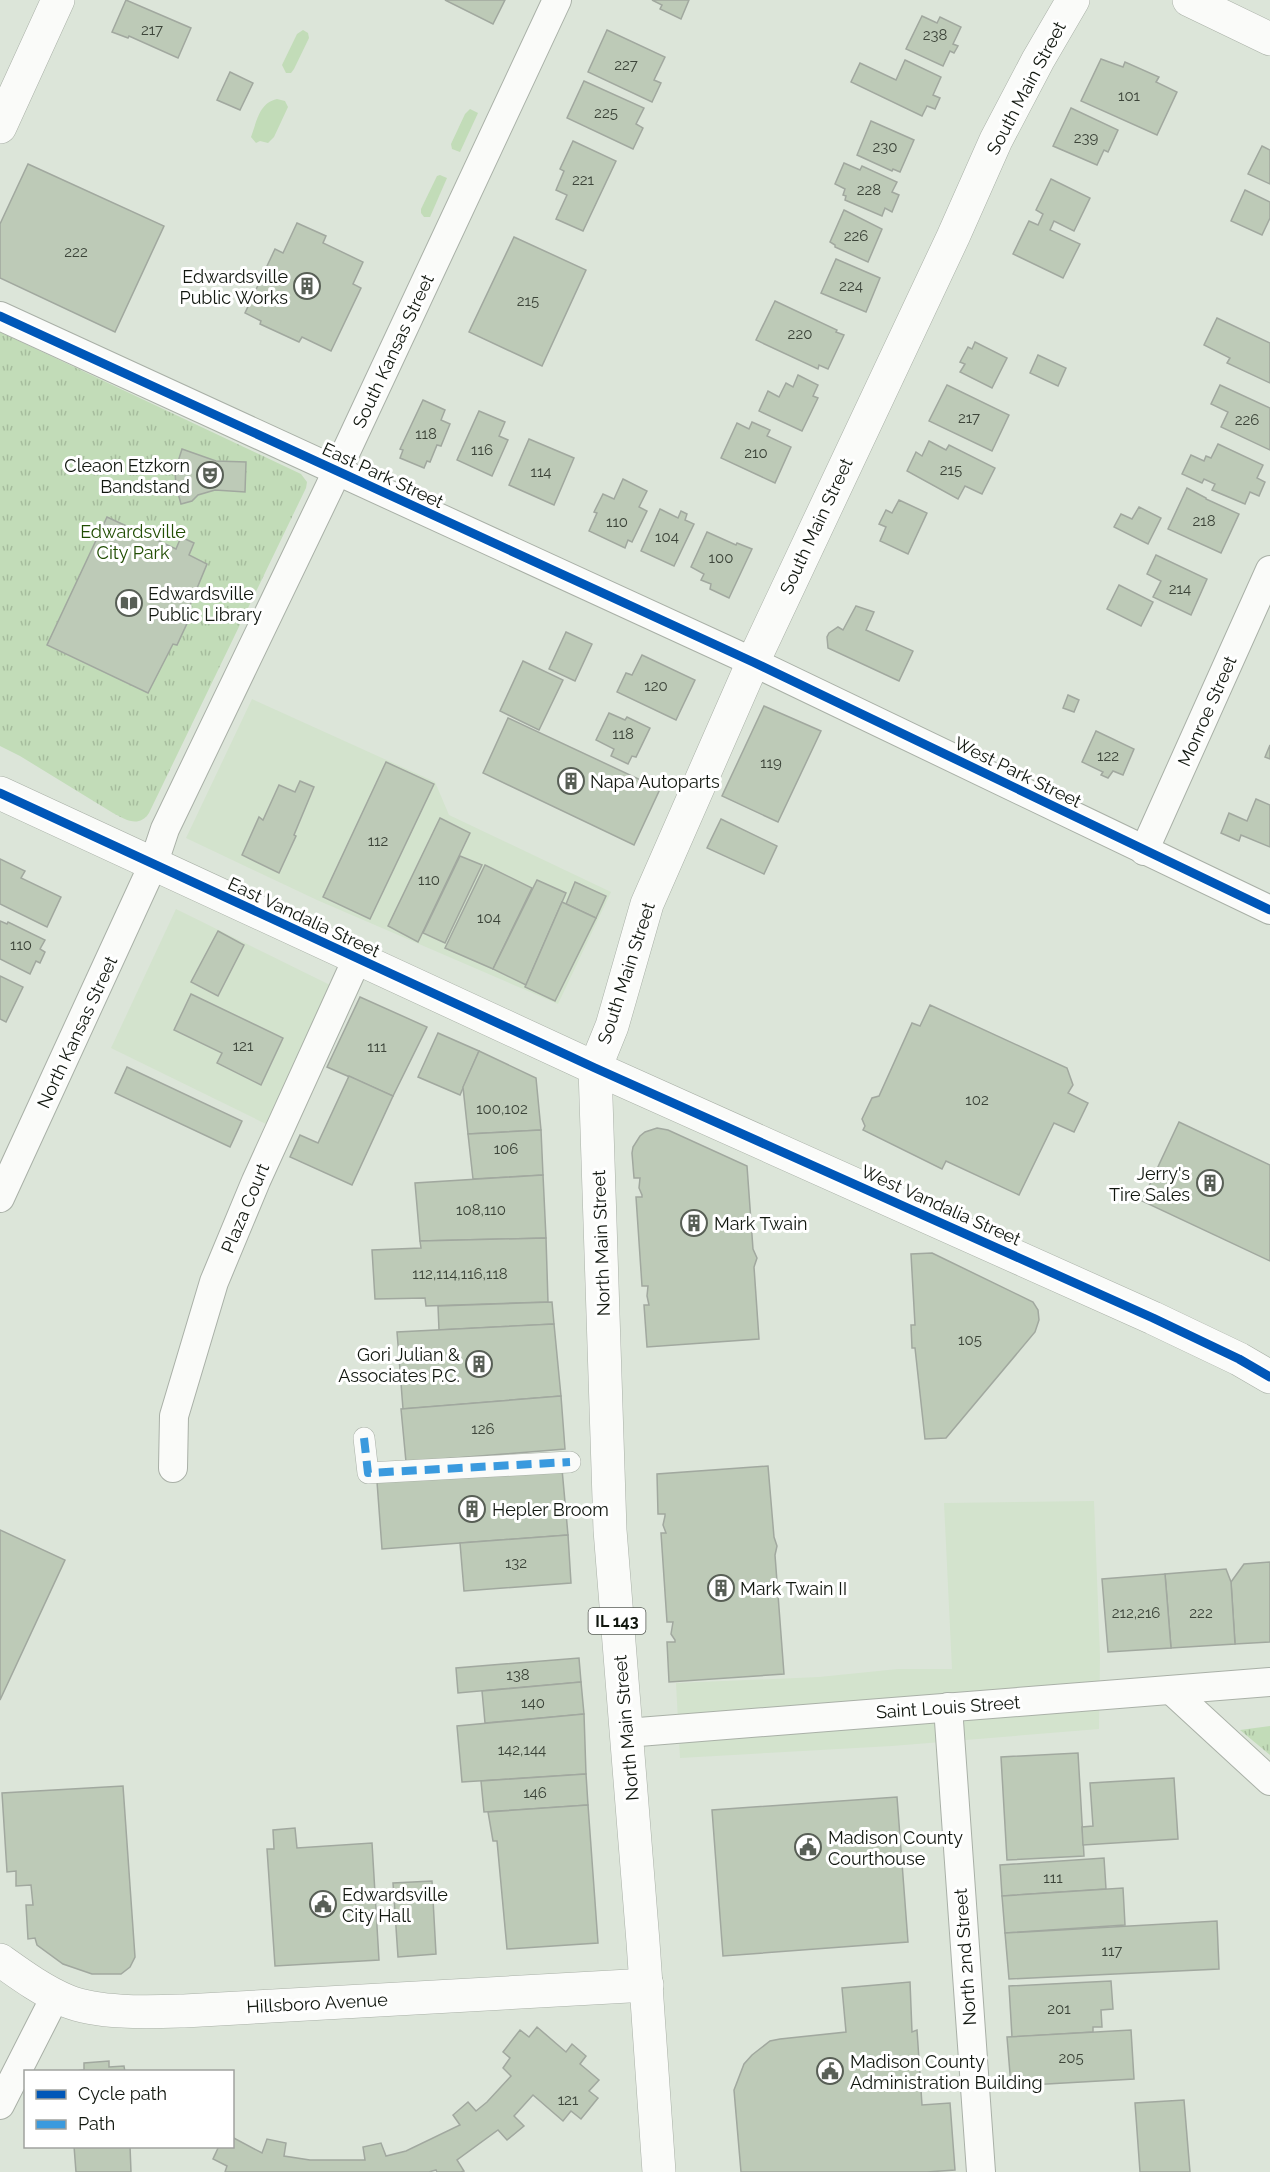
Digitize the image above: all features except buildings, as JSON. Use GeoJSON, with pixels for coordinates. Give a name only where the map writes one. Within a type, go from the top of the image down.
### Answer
{"type":"FeatureCollection","features":[{"type":"Feature","properties":{"kind":"main road"},"geometry":{"type":"LineString","coordinates":[[0,127],[58,0]]}},
{"type":"Feature","properties":{"kind":"main road","name":"South Main Street"},"geometry":{"type":"LineString","coordinates":[[595,1068],[612,1026],[647,904],[753,662],[950,244],[996,140],[1073,0]]}},
{"type":"Feature","properties":{"kind":"main road"},"geometry":{"type":"LineString","coordinates":[[1190,0],[1270,39]]}},
{"type":"Feature","properties":{"kind":"main road","name":"East Vandalia Street"},"geometry":{"type":"LineString","coordinates":[[0,793],[595,1068]]}},
{"type":"Feature","properties":{"kind":"main road","name":"West Vandalia Street"},"geometry":{"type":"LineString","coordinates":[[595,1068],[1153,1318],[1239,1359],[1270,1377]]}},
{"type":"Feature","properties":{"kind":"main road","name":"North Main Street"},"geometry":{"type":"LineString","coordinates":[[595,1068],[610,1530],[647,1984],[659,2172]]}},
{"type":"Feature","properties":{"kind":"main road","name":"Hillsboro Avenue"},"geometry":{"type":"LineString","coordinates":[[0,1960],[33,1984],[68,2002],[133,2012],[647,1984]]}},
{"type":"Feature","properties":{"kind":"street","name":"South Kansas Street"},"geometry":{"type":"LineString","coordinates":[[153,865],[165,829],[337,472],[557,0]]}},
{"type":"Feature","properties":{"kind":"street","name":"East Park Street"},"geometry":{"type":"LineString","coordinates":[[0,316],[753,662]]}},
{"type":"Feature","properties":{"kind":"street","name":"Monroe Street"},"geometry":{"type":"LineString","coordinates":[[1144,851],[1270,570]]}},
{"type":"Feature","properties":{"kind":"street","name":"West Park Street"},"geometry":{"type":"LineString","coordinates":[[753,662],[1270,910]]}},
{"type":"Feature","properties":{"kind":"street","name":"North Kansas Street"},"geometry":{"type":"LineString","coordinates":[[0,1198],[153,865]]}},
{"type":"Feature","properties":{"kind":"street","name":"Plaza Court"},"geometry":{"type":"LineString","coordinates":[[173,1468],[174,1416],[214,1282],[256,1181],[357,959]]}},
{"type":"Feature","properties":{"kind":"street"},"geometry":{"type":"LineString","coordinates":[[364,1438],[368,1473],[570,1462]]}},
{"type":"Feature","properties":{"kind":"street","name":"Saint Louis Street"},"geometry":{"type":"LineString","coordinates":[[626,1733],[1270,1682]]}},
{"type":"Feature","properties":{"kind":"street"},"geometry":{"type":"LineString","coordinates":[[1171,1690],[1270,1781]]}},
{"type":"Feature","properties":{"kind":"street","name":"North 2nd Street"},"geometry":{"type":"LineString","coordinates":[[948,1707],[981,2172]]}},
{"type":"Feature","properties":{"kind":"street"},"geometry":{"type":"LineString","coordinates":[[0,2105],[56,1995]]}},
{"type":"Feature","properties":{"kind":"shaded area"},"geometry":{"type":"Polygon","coordinates":[[[252,699],[435,782],[449,815],[611,892],[558,1004],[317,900],[186,838],[252,699]]]}},
{"type":"Feature","properties":{"kind":"shaded area"},"geometry":{"type":"Polygon","coordinates":[[[176,909],[330,985],[268,1125],[111,1048],[176,909]]]}},
{"type":"Feature","properties":{"kind":"shaded area"},"geometry":{"type":"Polygon","coordinates":[[[1094,1501],[1100,1656],[1099,1729],[892,1746],[680,1758],[676,1683],[819,1677],[898,1669],[952,1669],[944,1503],[1094,1501]]]}},
{"type":"Feature","properties":{"kind":"green space"},"geometry":{"type":"Polygon","coordinates":[[[303,30],[308,33],[309,38],[294,69],[291,73],[286,73],[282,65],[297,34],[303,30]]]}},
{"type":"Feature","properties":{"kind":"green space"},"geometry":{"type":"Polygon","coordinates":[[[277,99],[285,101],[288,107],[274,137],[268,143],[260,141],[256,143],[251,137],[260,113],[266,104],[277,99]]]}},
{"type":"Feature","properties":{"kind":"green space"},"geometry":{"type":"Polygon","coordinates":[[[470,109],[478,113],[460,152],[452,149],[451,144],[465,114],[470,109]]]}},
{"type":"Feature","properties":{"kind":"green space"},"geometry":{"type":"Polygon","coordinates":[[[437,176],[447,178],[430,217],[424,217],[421,209],[437,176]]]}},
{"type":"Feature","properties":{"kind":"green space","name":"Edwardsville City Park"},"geometry":{"type":"Polygon","coordinates":[[[0,332],[301,474],[307,482],[149,813],[141,820],[132,821],[118,816],[0,746],[0,332]]]}},
{"type":"Feature","properties":{"kind":"green space"},"geometry":{"type":"Polygon","coordinates":[[[1270,1726],[1270,1755],[1240,1730],[1270,1726]]]}},
{"type":"Feature","properties":{"kind":"marked path"},"geometry":{"type":"LineString","coordinates":[[364,1438],[368,1473],[570,1462]]}},
{"type":"Feature","properties":{"kind":"cycle path"},"geometry":{"type":"LineString","coordinates":[[0,316],[753,662],[1270,910]]}},
{"type":"Feature","properties":{"kind":"cycle path"},"geometry":{"type":"LineString","coordinates":[[0,793],[595,1068],[1153,1318],[1239,1359],[1270,1377]]}},
{"type":"Feature","properties":{"kind":"place","name":"Edwardsville Public Works"},"geometry":{"type":"Point","coordinates":[307,286]}},
{"type":"Feature","properties":{"kind":"place","name":"Cleaon Etzkorn Bandstand"},"geometry":{"type":"Point","coordinates":[210,475]}},
{"type":"Feature","properties":{"kind":"place","name":"Edwardsville Public Library"},"geometry":{"type":"Point","coordinates":[129,603]}},
{"type":"Feature","properties":{"kind":"place","name":"Napa Autoparts"},"geometry":{"type":"Point","coordinates":[571,781]}},
{"type":"Feature","properties":{"kind":"place","name":"Jerry's Tire Sales"},"geometry":{"type":"Point","coordinates":[1210,1183]}},
{"type":"Feature","properties":{"kind":"place","name":"Mark Twain"},"geometry":{"type":"Point","coordinates":[694,1223]}},
{"type":"Feature","properties":{"kind":"place","name":"Gori Julian & Associates P.C."},"geometry":{"type":"Point","coordinates":[479,1364]}},
{"type":"Feature","properties":{"kind":"place","name":"Hepler Broom"},"geometry":{"type":"Point","coordinates":[472,1509]}},
{"type":"Feature","properties":{"kind":"place","name":"Mark Twain II"},"geometry":{"type":"Point","coordinates":[721,1588]}},
{"type":"Feature","properties":{"kind":"place","name":"Madison County Courthouse"},"geometry":{"type":"Point","coordinates":[808,1847]}},
{"type":"Feature","properties":{"kind":"place","name":"Edwardsville City Hall"},"geometry":{"type":"Point","coordinates":[323,1904]}},
{"type":"Feature","properties":{"kind":"place","name":"Madison County Administration Building"},"geometry":{"type":"Point","coordinates":[830,2071]}}]}
